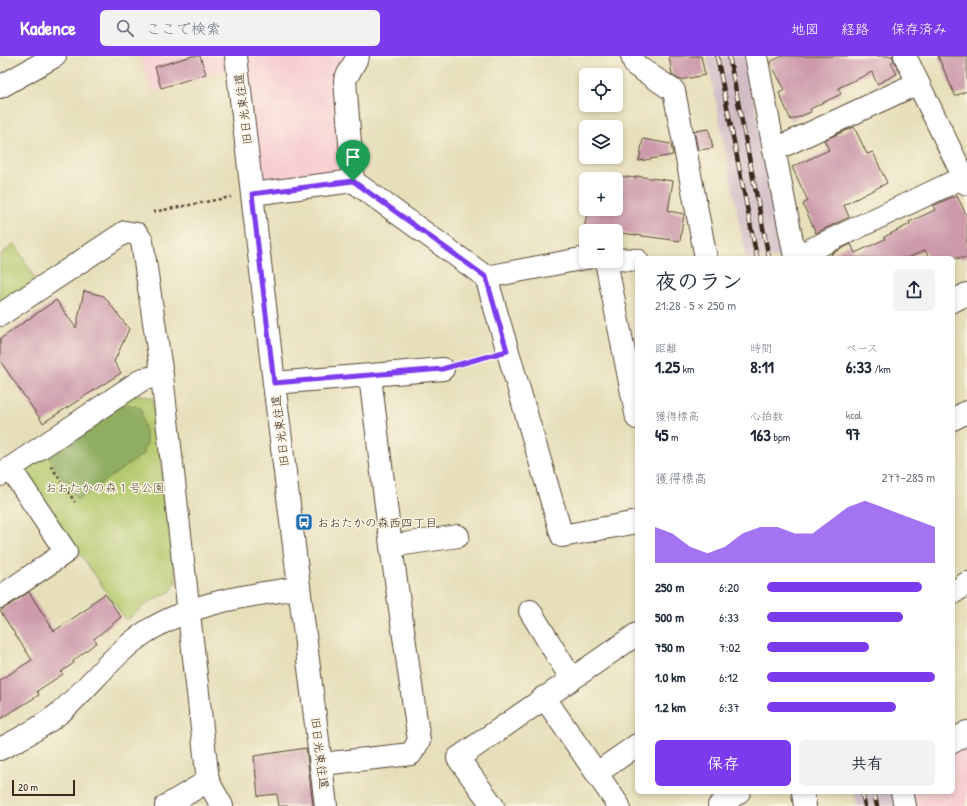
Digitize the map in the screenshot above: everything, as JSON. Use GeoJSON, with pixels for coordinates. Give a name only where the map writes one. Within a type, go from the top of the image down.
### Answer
{"type":"FeatureCollection","features":[{"type":"Feature","properties":{"kind":"street","name":"旧日光東往還"},"geometry":{"type":"LineString","coordinates":[[236,56],[274,383],[326,806]]}},
{"type":"Feature","properties":{"kind":"street"},"geometry":{"type":"LineString","coordinates":[[353,181],[345,80],[358,56]]}},
{"type":"Feature","properties":{"kind":"street"},"geometry":{"type":"LineString","coordinates":[[632,56],[635,65],[674,91],[706,256]]}},
{"type":"Feature","properties":{"kind":"street"},"geometry":{"type":"LineString","coordinates":[[756,56],[795,256]]}},
{"type":"Feature","properties":{"kind":"street"},"geometry":{"type":"LineString","coordinates":[[797,256],[965,180],[905,56]]}},
{"type":"Feature","properties":{"kind":"street"},"geometry":{"type":"LineString","coordinates":[[0,87],[47,58]]}},
{"type":"Feature","properties":{"kind":"street"},"geometry":{"type":"LineString","coordinates":[[774,150],[918,83]]}},
{"type":"Feature","properties":{"kind":"street"},"geometry":{"type":"LineString","coordinates":[[252,194],[353,181],[486,277],[562,536],[635,522]]}},
{"type":"Feature","properties":{"kind":"street"},"geometry":{"type":"LineString","coordinates":[[0,315],[114,237],[125,232],[136,234],[142,241],[145,252],[162,376],[208,781],[222,806]]}},
{"type":"Feature","properties":{"kind":"street"},"geometry":{"type":"LineString","coordinates":[[486,277],[579,259]]}},
{"type":"Feature","properties":{"kind":"street"},"geometry":{"type":"LineString","coordinates":[[623,259],[635,260]]}},
{"type":"Feature","properties":{"kind":"street"},"geometry":{"type":"LineString","coordinates":[[607,268],[635,408]]}},
{"type":"Feature","properties":{"kind":"street"},"geometry":{"type":"LineString","coordinates":[[955,300],[967,294]]}},
{"type":"Feature","properties":{"kind":"street"},"geometry":{"type":"LineString","coordinates":[[274,383],[442,369]]}},
{"type":"Feature","properties":{"kind":"street"},"geometry":{"type":"LineString","coordinates":[[0,598],[66,552],[5,471],[143,379],[162,376]]}},
{"type":"Feature","properties":{"kind":"street"},"geometry":{"type":"LineString","coordinates":[[322,764],[411,754],[419,741],[391,546],[370,376]]}},
{"type":"Feature","properties":{"kind":"street"},"geometry":{"type":"LineString","coordinates":[[955,418],[967,412]]}},
{"type":"Feature","properties":{"kind":"street"},"geometry":{"type":"LineString","coordinates":[[391,546],[458,536]]}},
{"type":"Feature","properties":{"kind":"street"},"geometry":{"type":"LineString","coordinates":[[955,592],[967,583]]}},
{"type":"Feature","properties":{"kind":"street"},"geometry":{"type":"LineString","coordinates":[[0,749],[38,728],[61,711],[145,633],[168,620],[239,596],[299,588]]}},
{"type":"Feature","properties":{"kind":"street"},"geometry":{"type":"LineString","coordinates":[[530,611],[571,678]]}},
{"type":"Feature","properties":{"kind":"street"},"geometry":{"type":"LineString","coordinates":[[484,803],[458,758],[571,678],[635,635]]}},
{"type":"Feature","properties":{"kind":"street"},"geometry":{"type":"LineString","coordinates":[[544,697],[619,806]]}},
{"type":"Feature","properties":{"kind":"street"},"geometry":{"type":"LineString","coordinates":[[955,741],[967,732]]}},
{"type":"Feature","properties":{"kind":"street"},"geometry":{"type":"LineString","coordinates":[[597,773],[635,746]]}},
{"type":"Feature","properties":{"kind":"street"},"geometry":{"type":"LineString","coordinates":[[166,806],[208,781]]}},
{"type":"Feature","properties":{"kind":"street"},"geometry":{"type":"LineString","coordinates":[[719,806],[736,794]]}},
{"type":"Feature","properties":{"kind":"street"},"geometry":{"type":"LineString","coordinates":[[803,794],[806,806]]}},
{"type":"Feature","properties":{"kind":"street"},"geometry":{"type":"LineString","coordinates":[[902,794],[905,806]]}},
{"type":"Feature","properties":{"kind":"path"},"geometry":{"type":"LineString","coordinates":[[153,212],[252,194]]}},
{"type":"Feature","properties":{"kind":"path"},"geometry":{"type":"LineString","coordinates":[[442,369],[507,351]]}},
{"type":"Feature","properties":{"kind":"path"},"geometry":{"type":"LineString","coordinates":[[39,449],[75,502]]}},
{"type":"Feature","properties":{"kind":"shaded area"},"geometry":{"type":"Polygon","coordinates":[[[139,56],[224,56],[226,70],[153,92],[139,56]]]}},
{"type":"Feature","properties":{"kind":"shaded area"},"geometry":{"type":"Polygon","coordinates":[[[247,56],[346,56],[333,82],[342,164],[336,172],[267,181],[260,174],[247,56]]]}},
{"type":"Feature","properties":{"kind":"shaded area"},"geometry":{"type":"Polygon","coordinates":[[[707,56],[746,56],[785,256],[746,256],[707,56]]]}},
{"type":"Feature","properties":{"kind":"shaded area"},"geometry":{"type":"Polygon","coordinates":[[[967,742],[967,806],[914,806],[911,794],[955,794],[955,751],[967,742]]]}},
{"type":"Feature","properties":{"kind":"shaded area"},"geometry":{"type":"Polygon","coordinates":[[[854,794],[893,794],[896,806],[857,806],[854,794]]]}},
{"type":"Feature","properties":{"kind":"green space"},"geometry":{"type":"Polygon","coordinates":[[[15,244],[35,279],[0,303],[0,255],[15,244]]]}},
{"type":"Feature","properties":{"kind":"green space","name":"おおたかの森１号公園"},"geometry":{"type":"Polygon","coordinates":[[[136,394],[153,398],[176,582],[171,591],[149,602],[126,620],[26,476],[27,467],[136,394]]]}},
{"type":"Feature","properties":{"kind":"green space"},"geometry":{"type":"Polygon","coordinates":[[[123,403],[141,408],[147,444],[143,449],[145,453],[77,500],[47,454],[123,403]]]}},
{"type":"Feature","properties":{"kind":"building"},"geometry":{"type":"Polygon","coordinates":[[[192,56],[200,56],[206,74],[161,88],[155,67],[192,56]]]}},
{"type":"Feature","properties":{"kind":"building"},"geometry":{"type":"Polygon","coordinates":[[[669,56],[701,56],[705,75],[680,80],[672,75],[669,56]]]}},
{"type":"Feature","properties":{"kind":"building"},"geometry":{"type":"Polygon","coordinates":[[[782,56],[893,56],[894,62],[891,63],[897,74],[877,84],[872,72],[838,88],[841,94],[810,109],[811,112],[791,120],[779,93],[785,90],[770,62],[782,56]]]}},
{"type":"Feature","properties":{"kind":"building"},"geometry":{"type":"Polygon","coordinates":[[[938,56],[967,56],[967,91],[955,96],[938,56]]]}},
{"type":"Feature","properties":{"kind":"building"},"geometry":{"type":"Polygon","coordinates":[[[854,127],[867,154],[873,152],[887,183],[844,205],[849,217],[816,233],[803,204],[808,201],[792,167],[829,150],[824,140],[854,127]]]}},
{"type":"Feature","properties":{"kind":"building"},"geometry":{"type":"Polygon","coordinates":[[[709,129],[713,148],[698,150],[694,131],[709,129]]]}},
{"type":"Feature","properties":{"kind":"building"},"geometry":{"type":"Polygon","coordinates":[[[643,139],[671,144],[673,155],[639,161],[643,139]]]}},
{"type":"Feature","properties":{"kind":"building"},"geometry":{"type":"Polygon","coordinates":[[[623,176],[636,178],[636,176],[673,181],[668,211],[684,214],[680,241],[623,233],[623,224],[585,224],[587,216],[623,216],[623,176]]]}},
{"type":"Feature","properties":{"kind":"building"},"geometry":{"type":"Polygon","coordinates":[[[957,196],[967,216],[967,258],[955,258],[955,256],[928,256],[925,250],[912,256],[832,256],[831,254],[851,244],[855,253],[885,239],[884,237],[910,224],[909,222],[935,210],[933,206],[952,197],[957,196]]]}},
{"type":"Feature","properties":{"kind":"building"},"geometry":{"type":"Polygon","coordinates":[[[84,291],[104,296],[129,329],[114,362],[121,373],[43,423],[0,361],[0,339],[56,300],[76,328],[84,291]]]}},
{"type":"Feature","properties":{"kind":"building"},"geometry":{"type":"Polygon","coordinates":[[[29,592],[54,631],[91,606],[90,604],[105,594],[121,617],[94,639],[97,642],[73,661],[74,663],[61,672],[63,674],[37,691],[39,695],[0,719],[0,680],[32,660],[0,611],[29,592]]]}},
{"type":"Feature","properties":{"kind":"building"},"geometry":{"type":"Polygon","coordinates":[[[306,748],[313,806],[279,806],[277,794],[258,796],[254,756],[306,748]]]}},
{"type":"Feature","properties":{"kind":"railway"},"geometry":{"type":"LineString","coordinates":[[717,56],[757,256]]}},
{"type":"Feature","properties":{"kind":"railway"},"geometry":{"type":"LineString","coordinates":[[729,56],[769,256]]}},
{"type":"Feature","properties":{"kind":"railway"},"geometry":{"type":"LineString","coordinates":[[862,794],[865,806]]}},
{"type":"Feature","properties":{"kind":"railway"},"geometry":{"type":"LineString","coordinates":[[874,794],[877,806]]}},
{"type":"Feature","properties":{"kind":"place","name":"おおたかの森西四丁目"},"geometry":{"type":"Point","coordinates":[304,522]}},
{"type":"Feature","properties":{"kind":"route"},"geometry":{"type":"LineString","coordinates":[[353,181],[486,277],[507,351],[442,369],[274,383],[252,194],[353,181]]}}]}
